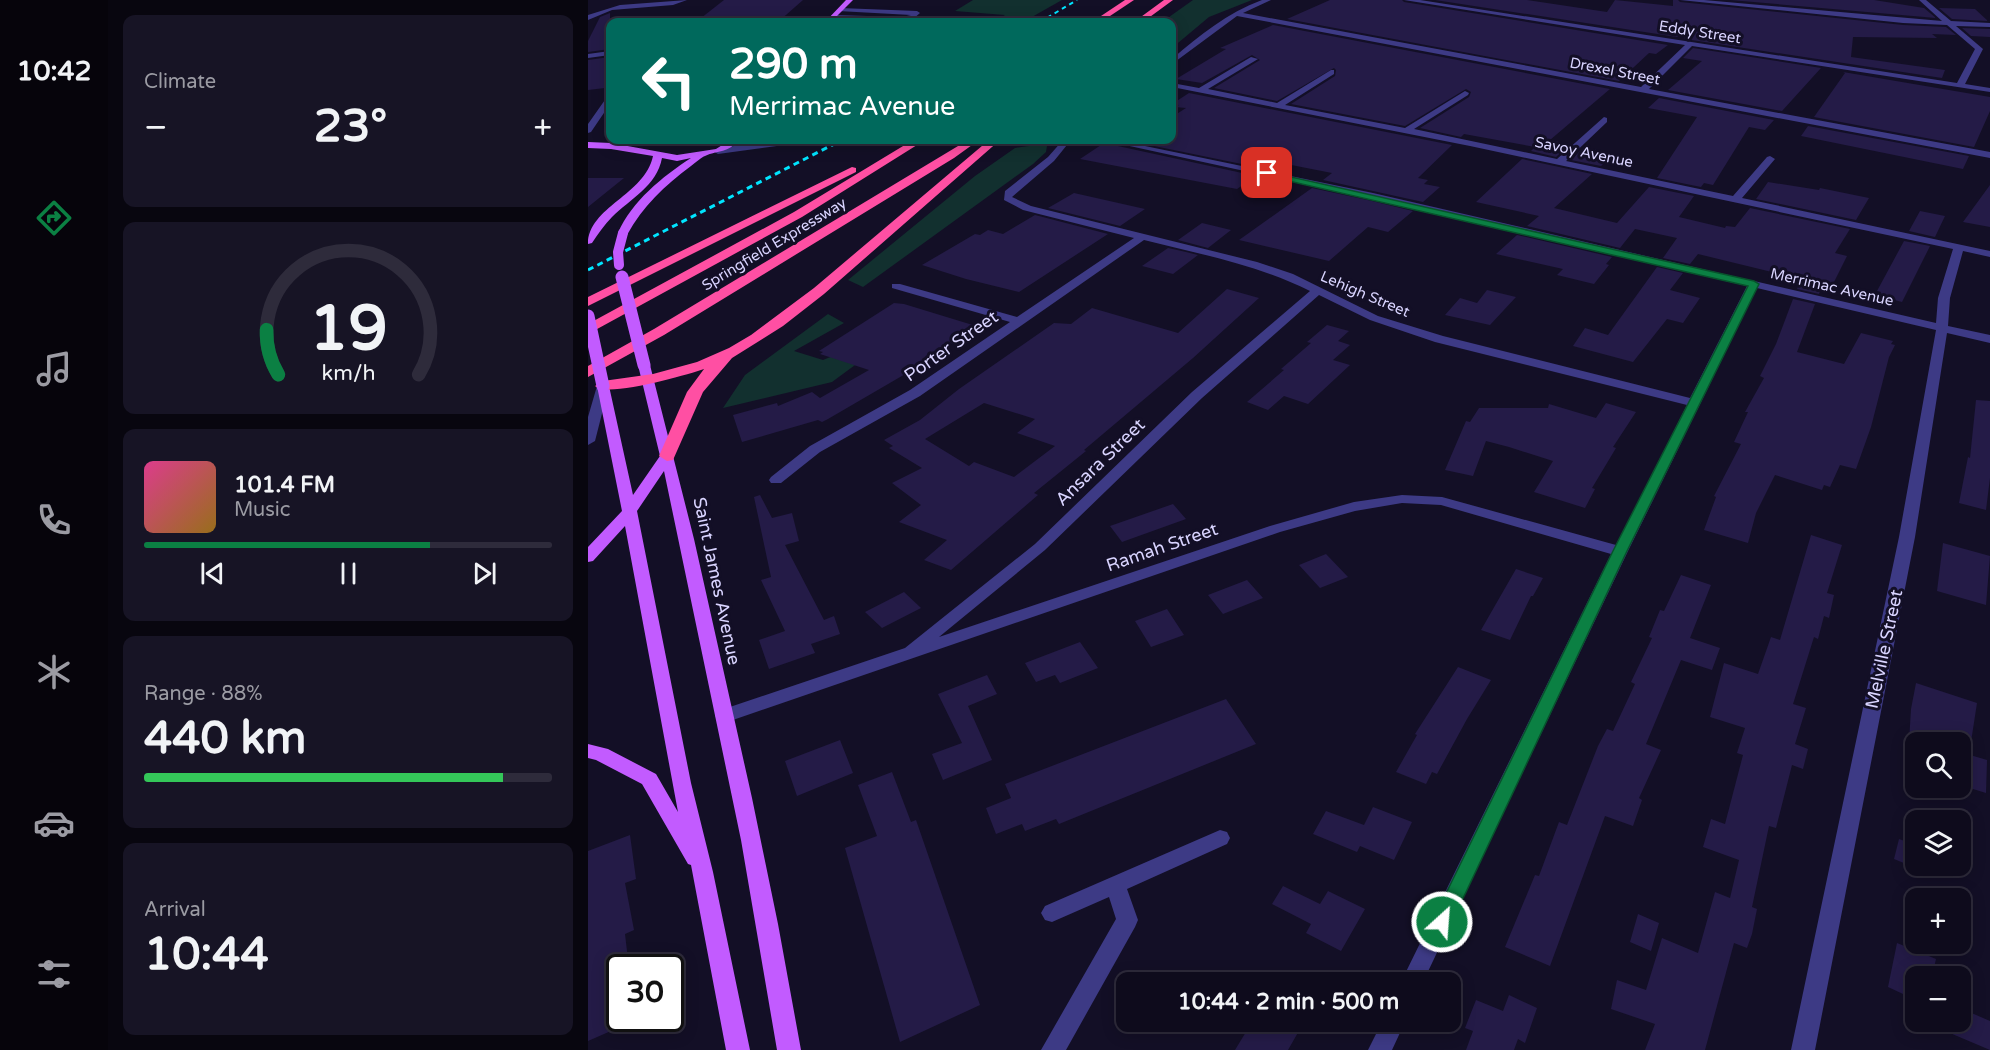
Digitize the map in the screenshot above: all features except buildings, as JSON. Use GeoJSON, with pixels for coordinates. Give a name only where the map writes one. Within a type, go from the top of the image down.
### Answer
{"type":"FeatureCollection","features":[{"type":"Feature","properties":{"kind":"highway"},"geometry":{"type":"LineString","coordinates":[[1102,18],[1130,0]]}},
{"type":"Feature","properties":{"kind":"highway"},"geometry":{"type":"LineString","coordinates":[[1144,18],[1169,0]]}},
{"type":"Feature","properties":{"kind":"highway"},"geometry":{"type":"LineString","coordinates":[[588,302],[902,144]]}},
{"type":"Feature","properties":{"kind":"highway","name":"Springfield Expressway"},"geometry":{"type":"LineString","coordinates":[[588,330],[748,243],[914,144]]}},
{"type":"Feature","properties":{"kind":"highway","name":"Springfield Expressway"},"geometry":{"type":"LineString","coordinates":[[588,372],[659,332],[968,144]]}},
{"type":"Feature","properties":{"kind":"highway"},"geometry":{"type":"LineString","coordinates":[[667,456],[695,392],[708,374],[733,351],[790,312],[854,263],[990,144]]}},
{"type":"Feature","properties":{"kind":"highway"},"geometry":{"type":"LineString","coordinates":[[603,386],[646,372],[681,372],[733,351]]}},
{"type":"Feature","properties":{"kind":"main road"},"geometry":{"type":"LineString","coordinates":[[832,18],[850,0]]}},
{"type":"Feature","properties":{"kind":"main road"},"geometry":{"type":"LineString","coordinates":[[588,143],[606,140]]}},
{"type":"Feature","properties":{"kind":"main road"},"geometry":{"type":"LineString","coordinates":[[588,143],[677,158],[701,156],[731,144]]}},
{"type":"Feature","properties":{"kind":"main road"},"geometry":{"type":"LineString","coordinates":[[588,241],[606,217],[647,182],[657,167],[655,154],[651,150],[655,144]]}},
{"type":"Feature","properties":{"kind":"main road","name":"Saint James Avenue"},"geometry":{"type":"LineString","coordinates":[[701,156],[680,169],[652,195],[625,227],[618,252],[667,456],[724,716],[781,994],[789,1050]]}},
{"type":"Feature","properties":{"kind":"main road"},"geometry":{"type":"LineString","coordinates":[[588,316],[629,512],[681,783],[703,872],[738,1050]]}},
{"type":"Feature","properties":{"kind":"main road"},"geometry":{"type":"LineString","coordinates":[[588,557],[629,512],[667,456]]}},
{"type":"Feature","properties":{"kind":"main road"},"geometry":{"type":"LineString","coordinates":[[588,751],[601,754],[649,779],[703,872]]}},
{"type":"Feature","properties":{"kind":"street"},"geometry":{"type":"LineString","coordinates":[[588,18],[604,10],[674,4],[684,0]]}},
{"type":"Feature","properties":{"kind":"street"},"geometry":{"type":"LineString","coordinates":[[1176,59],[1207,32],[1236,14],[1268,0]]}},
{"type":"Feature","properties":{"kind":"street","name":"Eddy Street"},"geometry":{"type":"LineString","coordinates":[[1407,0],[1990,90]]}},
{"type":"Feature","properties":{"kind":"street"},"geometry":{"type":"LineString","coordinates":[[1683,0],[1947,24],[1990,25]]}},
{"type":"Feature","properties":{"kind":"street"},"geometry":{"type":"LineString","coordinates":[[1770,8],[1773,0]]}},
{"type":"Feature","properties":{"kind":"street"},"geometry":{"type":"LineString","coordinates":[[1922,0],[1947,24],[1979,49],[1990,50]]}},
{"type":"Feature","properties":{"kind":"street"},"geometry":{"type":"LineString","coordinates":[[840,10],[917,13],[912,18]]}},
{"type":"Feature","properties":{"kind":"street","name":"Drexel Street"},"geometry":{"type":"LineString","coordinates":[[1236,14],[1990,155]]}},
{"type":"Feature","properties":{"kind":"street"},"geometry":{"type":"LineString","coordinates":[[1643,90],[1690,44]]}},
{"type":"Feature","properties":{"kind":"street"},"geometry":{"type":"LineString","coordinates":[[1960,85],[1979,49]]}},
{"type":"Feature","properties":{"kind":"street"},"geometry":{"type":"LineString","coordinates":[[588,56],[606,54]]}},
{"type":"Feature","properties":{"kind":"street"},"geometry":{"type":"LineString","coordinates":[[1202,90],[1254,59]]}},
{"type":"Feature","properties":{"kind":"street"},"geometry":{"type":"LineString","coordinates":[[1279,105],[1331,72]]}},
{"type":"Feature","properties":{"kind":"street","name":"Savoy Avenue"},"geometry":{"type":"LineString","coordinates":[[1176,86],[1407,130],[1990,254]]}},
{"type":"Feature","properties":{"kind":"street"},"geometry":{"type":"LineString","coordinates":[[1407,130],[1465,93]]}},
{"type":"Feature","properties":{"kind":"street"},"geometry":{"type":"LineString","coordinates":[[588,130],[606,107]]}},
{"type":"Feature","properties":{"kind":"street"},"geometry":{"type":"LineString","coordinates":[[1559,162],[1604,120]]}},
{"type":"Feature","properties":{"kind":"street"},"geometry":{"type":"LineString","coordinates":[[718,151],[770,144]]}},
{"type":"Feature","properties":{"kind":"street","name":"Lehigh Street"},"geometry":{"type":"LineString","coordinates":[[1064,144],[1051,159],[1008,192],[1007,198],[1027,208],[1254,264],[1289,276],[1374,318],[1439,339],[1694,403]]}},
{"type":"Feature","properties":{"kind":"street","name":"Merrimac Avenue"},"geometry":{"type":"LineString","coordinates":[[1125,144],[1373,196],[1990,339]]}},
{"type":"Feature","properties":{"kind":"street"},"geometry":{"type":"LineString","coordinates":[[1735,200],[1770,159]]}},
{"type":"Feature","properties":{"kind":"street","name":"Porter Street"},"geometry":{"type":"LineString","coordinates":[[776,480],[815,449],[915,393],[1143,236]]}},
{"type":"Feature","properties":{"kind":"street","name":"Melville Street"},"geometry":{"type":"LineString","coordinates":[[1803,1050],[1907,537],[1944,298],[1959,247]]}},
{"type":"Feature","properties":{"kind":"street"},"geometry":{"type":"LineString","coordinates":[[1417,972],[1620,551],[1754,284]]}},
{"type":"Feature","properties":{"kind":"street"},"geometry":{"type":"LineString","coordinates":[[897,286],[1018,321]]}},
{"type":"Feature","properties":{"kind":"street","name":"Ansara Street"},"geometry":{"type":"LineString","coordinates":[[905,656],[1040,547],[1197,395],[1317,291]]}},
{"type":"Feature","properties":{"kind":"street"},"geometry":{"type":"LineString","coordinates":[[588,441],[603,386]]}},
{"type":"Feature","properties":{"kind":"street","name":"Ramah Street"},"geometry":{"type":"LineString","coordinates":[[724,716],[1275,529],[1354,507],[1402,499],[1442,501],[1620,551]]}},
{"type":"Feature","properties":{"kind":"street"},"geometry":{"type":"LineString","coordinates":[[1052,913],[1220,838]]}},
{"type":"Feature","properties":{"kind":"street"},"geometry":{"type":"LineString","coordinates":[[1053,1050],[1127,920],[1115,884]]}},
{"type":"Feature","properties":{"kind":"street"},"geometry":{"type":"LineString","coordinates":[[1380,1050],[1389,1032]]}},
{"type":"Feature","properties":{"kind":"green space"},"geometry":{"type":"Polygon","coordinates":[[[973,0],[1062,0],[1030,18],[1000,18],[1005,15],[955,11],[973,0]]]}},
{"type":"Feature","properties":{"kind":"green space"},"geometry":{"type":"Polygon","coordinates":[[[1193,0],[1252,0],[1209,17],[1176,45],[1176,18],[1168,18],[1193,0]]]}},
{"type":"Feature","properties":{"kind":"green space"},"geometry":{"type":"Polygon","coordinates":[[[1043,144],[1047,146],[1046,152],[1033,164],[863,287],[848,280],[975,176],[1015,148],[1043,144]]]}},
{"type":"Feature","properties":{"kind":"green space"},"geometry":{"type":"Polygon","coordinates":[[[828,314],[844,323],[794,351],[823,360],[857,346],[870,354],[832,382],[723,408],[745,375],[828,314]]]}},
{"type":"Feature","properties":{"kind":"railway"},"geometry":{"type":"LineString","coordinates":[[1047,18],[1077,0]]}},
{"type":"Feature","properties":{"kind":"railway"},"geometry":{"type":"LineString","coordinates":[[588,270],[834,144]]}},
{"type":"Feature","properties":{"kind":"route"},"geometry":{"type":"LineString","coordinates":[[1267,173],[1754,284],[1620,551],[1442,922]]}}]}
